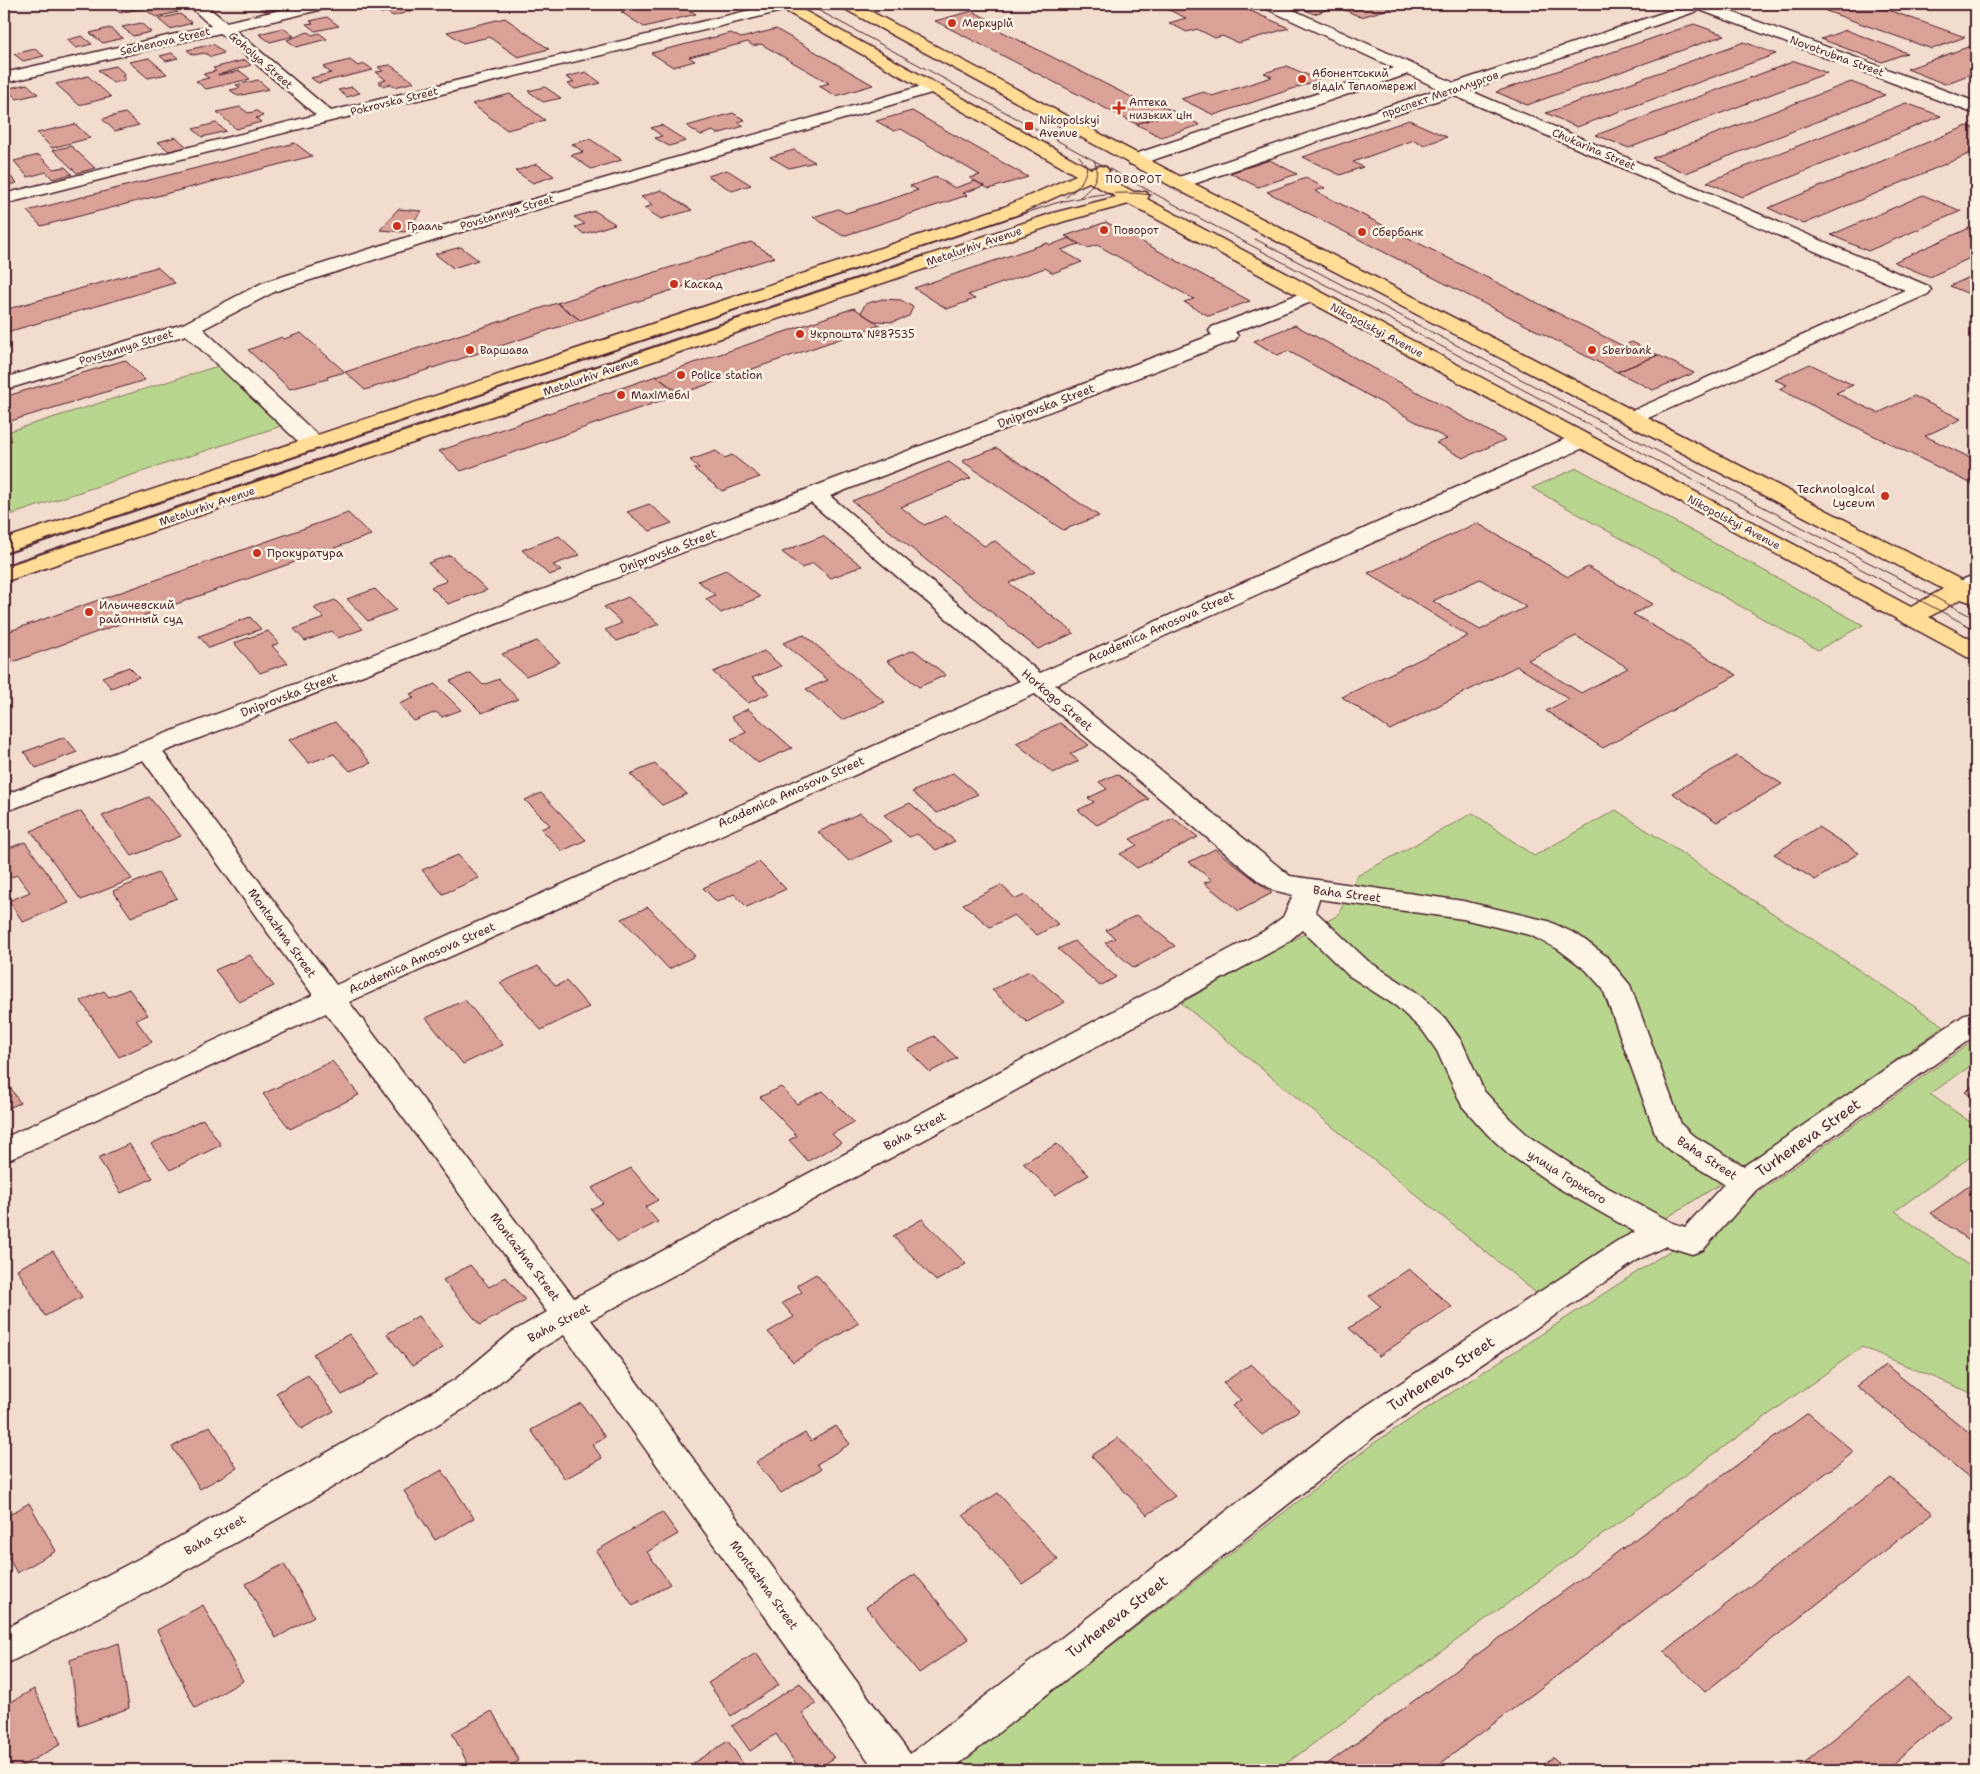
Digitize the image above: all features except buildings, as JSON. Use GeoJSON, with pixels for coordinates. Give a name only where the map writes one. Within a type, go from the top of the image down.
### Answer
{"type":"FeatureCollection","features":[{"type":"Feature","properties":{"kind":"main road"},"geometry":{"type":"LineString","coordinates":[[846,4],[1179,183],[1632,418],[1971,589]]}},
{"type":"Feature","properties":{"kind":"main road","name":"Nikopolskyi Avenue"},"geometry":{"type":"LineString","coordinates":[[783,5],[1133,199],[1976,652]]}},
{"type":"Feature","properties":{"kind":"main road","name":"Metalurhiv Avenue"},"geometry":{"type":"LineString","coordinates":[[4,546],[1010,211],[1089,175],[1135,160]]}},
{"type":"Feature","properties":{"kind":"main road","name":"Metalurhiv Avenue"},"geometry":{"type":"LineString","coordinates":[[4,575],[1059,217],[1133,199],[1179,183]]}},
{"type":"Feature","properties":{"kind":"main road"},"geometry":{"type":"LineString","coordinates":[[313,443],[334,463]]}},
{"type":"Feature","properties":{"kind":"main road"},"geometry":{"type":"LineString","coordinates":[[1911,617],[1971,589]]}},
{"type":"Feature","properties":{"kind":"street","name":"Goholya Street"},"geometry":{"type":"LineString","coordinates":[[195,4],[328,117]]}},
{"type":"Feature","properties":{"kind":"street","name":"Sechenova Street"},"geometry":{"type":"LineString","coordinates":[[4,78],[327,4]]}},
{"type":"Feature","properties":{"kind":"street","name":"Chukarina Street"},"geometry":{"type":"LineString","coordinates":[[1268,4],[1453,89],[1921,290],[1632,418]]}},
{"type":"Feature","properties":{"kind":"street","name":"проспект Металлургов"},"geometry":{"type":"LineString","coordinates":[[1179,183],[1698,4]]}},
{"type":"Feature","properties":{"kind":"street","name":"Novotrubna Street"},"geometry":{"type":"LineString","coordinates":[[1698,4],[1976,108]]}},
{"type":"Feature","properties":{"kind":"street","name":"Pokrovska Street"},"geometry":{"type":"LineString","coordinates":[[4,199],[783,5]]}},
{"type":"Feature","properties":{"kind":"street"},"geometry":{"type":"LineString","coordinates":[[1135,160],[1408,69]]}},
{"type":"Feature","properties":{"kind":"street","name":"Povstannya Street"},"geometry":{"type":"LineString","coordinates":[[4,384],[190,328],[269,287],[458,227],[932,88]]}},
{"type":"Feature","properties":{"kind":"street","name":"Dniprovska Street"},"geometry":{"type":"LineString","coordinates":[[4,804],[1228,336],[1219,331],[1312,296]]}},
{"type":"Feature","properties":{"kind":"street"},"geometry":{"type":"LineString","coordinates":[[190,328],[313,443]]}},
{"type":"Feature","properties":{"kind":"street","name":"Academica Amosova Street"},"geometry":{"type":"LineString","coordinates":[[4,1151],[331,999],[1036,682],[1582,440]]}},
{"type":"Feature","properties":{"kind":"street","name":"Horkogo Street"},"geometry":{"type":"LineString","coordinates":[[815,495],[1036,682],[1270,876],[1304,901]]}},
{"type":"Feature","properties":{"kind":"street","name":"Montazhna Street"},"geometry":{"type":"LineString","coordinates":[[147,748],[331,999],[570,1317],[898,1769]]}},
{"type":"Feature","properties":{"kind":"street","name":"Baha Street"},"geometry":{"type":"LineString","coordinates":[[4,1648],[72,1615],[139,1579],[468,1389],[490,1372],[512,1349],[532,1336],[1290,929],[1304,901],[1463,910],[1538,928],[1568,942],[1596,963],[1616,985],[1668,1130],[1680,1142],[1745,1182]]}},
{"type":"Feature","properties":{"kind":"street","name":"улица Горького"},"geometry":{"type":"LineString","coordinates":[[1304,901],[1319,928],[1367,976],[1406,999],[1442,1034],[1453,1054],[1461,1078],[1479,1107],[1522,1148],[1571,1182],[1664,1233]]}},
{"type":"Feature","properties":{"kind":"street","name":"Turheneva Street"},"geometry":{"type":"LineString","coordinates":[[898,1769],[1364,1425],[1628,1250],[1664,1233],[1692,1241],[1745,1182],[1976,1021]]}},
{"type":"Feature","properties":{"kind":"green space"},"geometry":{"type":"Polygon","coordinates":[[[224,364],[287,424],[4,517],[4,433],[224,364]]]}},
{"type":"Feature","properties":{"kind":"green space"},"geometry":{"type":"Polygon","coordinates":[[[1577,468],[1863,625],[1818,650],[1532,488],[1577,468]]]}},
{"type":"Feature","properties":{"kind":"green space"},"geometry":{"type":"Polygon","coordinates":[[[1616,810],[1944,1026],[1736,1174],[1541,1297],[1181,1003],[1338,915],[1357,876],[1473,813],[1534,856],[1616,810]]]}},
{"type":"Feature","properties":{"kind":"green space"},"geometry":{"type":"Polygon","coordinates":[[[1976,1039],[1976,1062],[1930,1094],[1976,1126],[1976,1153],[1895,1211],[1976,1271],[1976,1395],[1862,1347],[1277,1770],[950,1770],[1374,1443],[1740,1205],[1976,1039]]]}},
{"type":"Feature","properties":{"kind":"tram line"},"geometry":{"type":"LineString","coordinates":[[807,4],[1094,161]]}},
{"type":"Feature","properties":{"kind":"tram line"},"geometry":{"type":"LineString","coordinates":[[1066,197],[1074,191],[1085,176],[1087,166],[1079,156]]}},
{"type":"Feature","properties":{"kind":"tram line"},"geometry":{"type":"LineString","coordinates":[[1080,197],[1089,189],[1096,176],[1097,171],[1094,161]]}},
{"type":"Feature","properties":{"kind":"tram line"},"geometry":{"type":"LineString","coordinates":[[1094,161],[1976,630]]}},
{"type":"Feature","properties":{"kind":"tram line"},"geometry":{"type":"LineString","coordinates":[[4,555],[1056,203],[1104,194],[1152,195]]}},
{"type":"Feature","properties":{"kind":"tram line"},"geometry":{"type":"LineString","coordinates":[[1255,239],[1976,619]]}},
{"type":"Feature","properties":{"kind":"tram line"},"geometry":{"type":"LineString","coordinates":[[4,565],[923,255]]}},
{"type":"Feature","properties":{"kind":"place","name":"Меркурій"},"geometry":{"type":"Point","coordinates":[952,23]}},
{"type":"Feature","properties":{"kind":"place","name":"Абонентський відділ Тепломережі"},"geometry":{"type":"Point","coordinates":[1302,79]}},
{"type":"Feature","properties":{"kind":"place","name":"Аптека низьких цін"},"geometry":{"type":"Point","coordinates":[1119,108]}},
{"type":"Feature","properties":{"kind":"place","name":"Nikopolskyi Avenue"},"geometry":{"type":"Point","coordinates":[1029,126]}},
{"type":"Feature","properties":{"kind":"place","name":"Грааль"},"geometry":{"type":"Point","coordinates":[397,226]}},
{"type":"Feature","properties":{"kind":"place","name":"Поворот"},"geometry":{"type":"Point","coordinates":[1104,230]}},
{"type":"Feature","properties":{"kind":"place","name":"Сбербанк"},"geometry":{"type":"Point","coordinates":[1362,232]}},
{"type":"Feature","properties":{"kind":"place","name":"Каскад"},"geometry":{"type":"Point","coordinates":[674,284]}},
{"type":"Feature","properties":{"kind":"place","name":"Укрпошта №87535"},"geometry":{"type":"Point","coordinates":[800,334]}},
{"type":"Feature","properties":{"kind":"place","name":"Варшава"},"geometry":{"type":"Point","coordinates":[470,350]}},
{"type":"Feature","properties":{"kind":"place","name":"Sberbank"},"geometry":{"type":"Point","coordinates":[1592,350]}},
{"type":"Feature","properties":{"kind":"place","name":"Police station"},"geometry":{"type":"Point","coordinates":[681,375]}},
{"type":"Feature","properties":{"kind":"place","name":"MaxiМеблі"},"geometry":{"type":"Point","coordinates":[621,395]}},
{"type":"Feature","properties":{"kind":"place","name":"Technological Lyceum"},"geometry":{"type":"Point","coordinates":[1885,496]}},
{"type":"Feature","properties":{"kind":"place","name":"Прокуратура"},"geometry":{"type":"Point","coordinates":[257,553]}},
{"type":"Feature","properties":{"kind":"place","name":"Ильичевский районный суд"},"geometry":{"type":"Point","coordinates":[89,612]}},
{"type":"Feature","properties":{"kind":"district","name":"ПОВОРОТ"},"geometry":{"type":"Point","coordinates":[1134,179]}}]}
